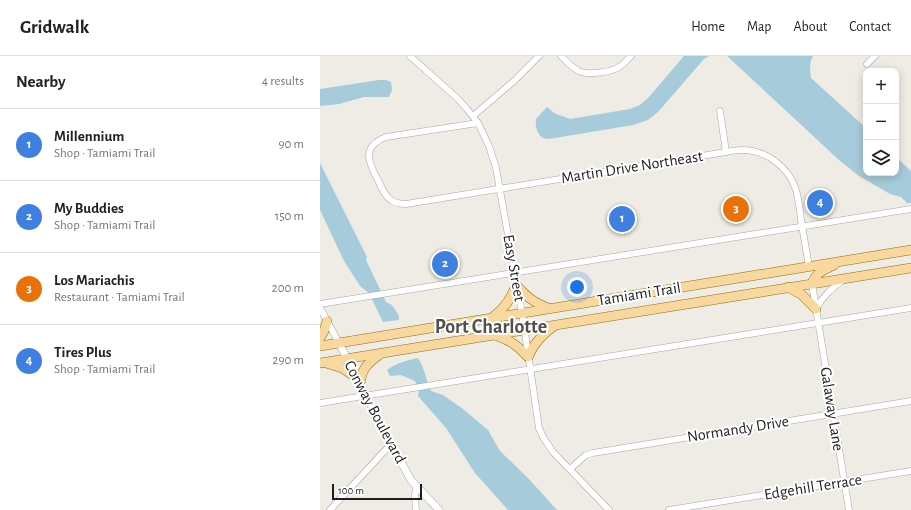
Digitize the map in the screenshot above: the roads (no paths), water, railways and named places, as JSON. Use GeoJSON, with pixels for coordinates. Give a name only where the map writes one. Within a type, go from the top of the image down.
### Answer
{"type":"FeatureCollection","features":[{"type":"Feature","properties":{"kind":"main road","name":"Tamiami Trail"},"geometry":{"type":"LineString","coordinates":[[320,346],[911,250]]}},
{"type":"Feature","properties":{"kind":"main road"},"geometry":{"type":"LineString","coordinates":[[812,284],[819,273],[840,261]]}},
{"type":"Feature","properties":{"kind":"main road","name":"Tamiami Trail"},"geometry":{"type":"LineString","coordinates":[[322,363],[911,268]]}},
{"type":"Feature","properties":{"kind":"main road"},"geometry":{"type":"LineString","coordinates":[[491,318],[502,310],[510,300],[516,285],[534,303],[550,308]]}},
{"type":"Feature","properties":{"kind":"main road"},"geometry":{"type":"LineString","coordinates":[[788,287],[802,295],[816,309]]}},
{"type":"Feature","properties":{"kind":"main road"},"geometry":{"type":"LineString","coordinates":[[320,338],[327,321]]}},
{"type":"Feature","properties":{"kind":"main road"},"geometry":{"type":"LineString","coordinates":[[494,335],[510,340],[528,357],[532,346],[555,325]]}},
{"type":"Feature","properties":{"kind":"main road"},"geometry":{"type":"LineString","coordinates":[[322,363],[342,368],[358,381],[361,372],[365,367],[381,353]]}},
{"type":"Feature","properties":{"kind":"street","name":"Easy Street"},"geometry":{"type":"LineString","coordinates":[[410,56],[457,98],[473,116],[486,138],[494,160],[500,189],[522,312],[541,432],[548,445],[609,510]]}},
{"type":"Feature","properties":{"kind":"street"},"geometry":{"type":"LineString","coordinates":[[473,116],[514,81],[539,56]]}},
{"type":"Feature","properties":{"kind":"street"},"geometry":{"type":"LineString","coordinates":[[561,56],[582,73],[589,74],[620,67],[631,56]]}},
{"type":"Feature","properties":{"kind":"street"},"geometry":{"type":"LineString","coordinates":[[867,64],[875,56]]}},
{"type":"Feature","properties":{"kind":"street"},"geometry":{"type":"LineString","coordinates":[[720,111],[726,152]]}},
{"type":"Feature","properties":{"kind":"street","name":"Martin Drive Northeast"},"geometry":{"type":"LineString","coordinates":[[478,124],[386,137],[378,140],[372,146],[368,160],[386,196],[391,201],[398,204],[406,204],[742,150],[767,156],[782,166],[787,173],[795,189],[809,266]]}},
{"type":"Feature","properties":{"kind":"street"},"geometry":{"type":"LineString","coordinates":[[320,304],[911,209]]}},
{"type":"Feature","properties":{"kind":"street"},"geometry":{"type":"LineString","coordinates":[[816,309],[828,290],[845,279]]}},
{"type":"Feature","properties":{"kind":"street","name":"Galaway Lane"},"geometry":{"type":"LineString","coordinates":[[812,284],[849,510]]}},
{"type":"Feature","properties":{"kind":"street","name":"Conway Boulevard"},"geometry":{"type":"LineString","coordinates":[[320,308],[411,480],[439,510]]}},
{"type":"Feature","properties":{"kind":"street"},"geometry":{"type":"LineString","coordinates":[[320,403],[911,308]]}},
{"type":"Feature","properties":{"kind":"street","name":"Normandy Drive"},"geometry":{"type":"LineString","coordinates":[[570,470],[586,455],[593,453],[911,402]]}},
{"type":"Feature","properties":{"kind":"street"},"geometry":{"type":"LineString","coordinates":[[330,510],[391,444]]}},
{"type":"Feature","properties":{"kind":"street","name":"Edgehill Terrace"},"geometry":{"type":"LineString","coordinates":[[669,510],[911,471]]}},
{"type":"Feature","properties":{"kind":"street"},"geometry":{"type":"LineString","coordinates":[[416,486],[416,510]]}},
{"type":"Feature","properties":{"kind":"water"},"geometry":{"type":"Polygon","coordinates":[[[684,56],[709,56],[704,59],[658,112],[648,120],[633,125],[549,139],[545,139],[538,132],[536,119],[547,107],[554,113],[570,119],[630,109],[640,105],[649,97],[684,56]]]}},
{"type":"Feature","properties":{"kind":"water"},"geometry":{"type":"Polygon","coordinates":[[[727,56],[813,56],[810,64],[811,78],[863,125],[863,176],[899,176],[899,160],[911,171],[911,203],[907,203],[901,197],[890,194],[859,176],[839,160],[727,56]]]}},
{"type":"Feature","properties":{"kind":"water"},"geometry":{"type":"Polygon","coordinates":[[[379,80],[391,82],[392,90],[389,97],[364,97],[339,104],[320,106],[320,89],[379,80]]]}},
{"type":"Feature","properties":{"kind":"water"},"geometry":{"type":"Polygon","coordinates":[[[320,163],[367,257],[366,260],[386,302],[392,305],[399,316],[399,320],[383,322],[369,293],[360,286],[344,261],[320,210],[320,163]]]}},
{"type":"Feature","properties":{"kind":"water"},"geometry":{"type":"Polygon","coordinates":[[[418,358],[431,391],[443,395],[463,409],[488,430],[500,451],[528,478],[557,510],[508,510],[475,473],[446,428],[418,396],[419,392],[415,381],[401,375],[390,376],[387,370],[391,367],[402,362],[418,358]]]}},
{"type":"Feature","properties":{"kind":"place","name":"Tires Plus"},"geometry":{"type":"Point","coordinates":[820,203]}},
{"type":"Feature","properties":{"kind":"place","name":"Los Mariachis"},"geometry":{"type":"Point","coordinates":[736,209]}},
{"type":"Feature","properties":{"kind":"place","name":"Millennium"},"geometry":{"type":"Point","coordinates":[622,219]}},
{"type":"Feature","properties":{"kind":"place","name":"My Buddies"},"geometry":{"type":"Point","coordinates":[445,264]}},
{"type":"Feature","properties":{"kind":"district","name":"Port Charlotte"},"geometry":{"type":"Point","coordinates":[491,327]}}]}
